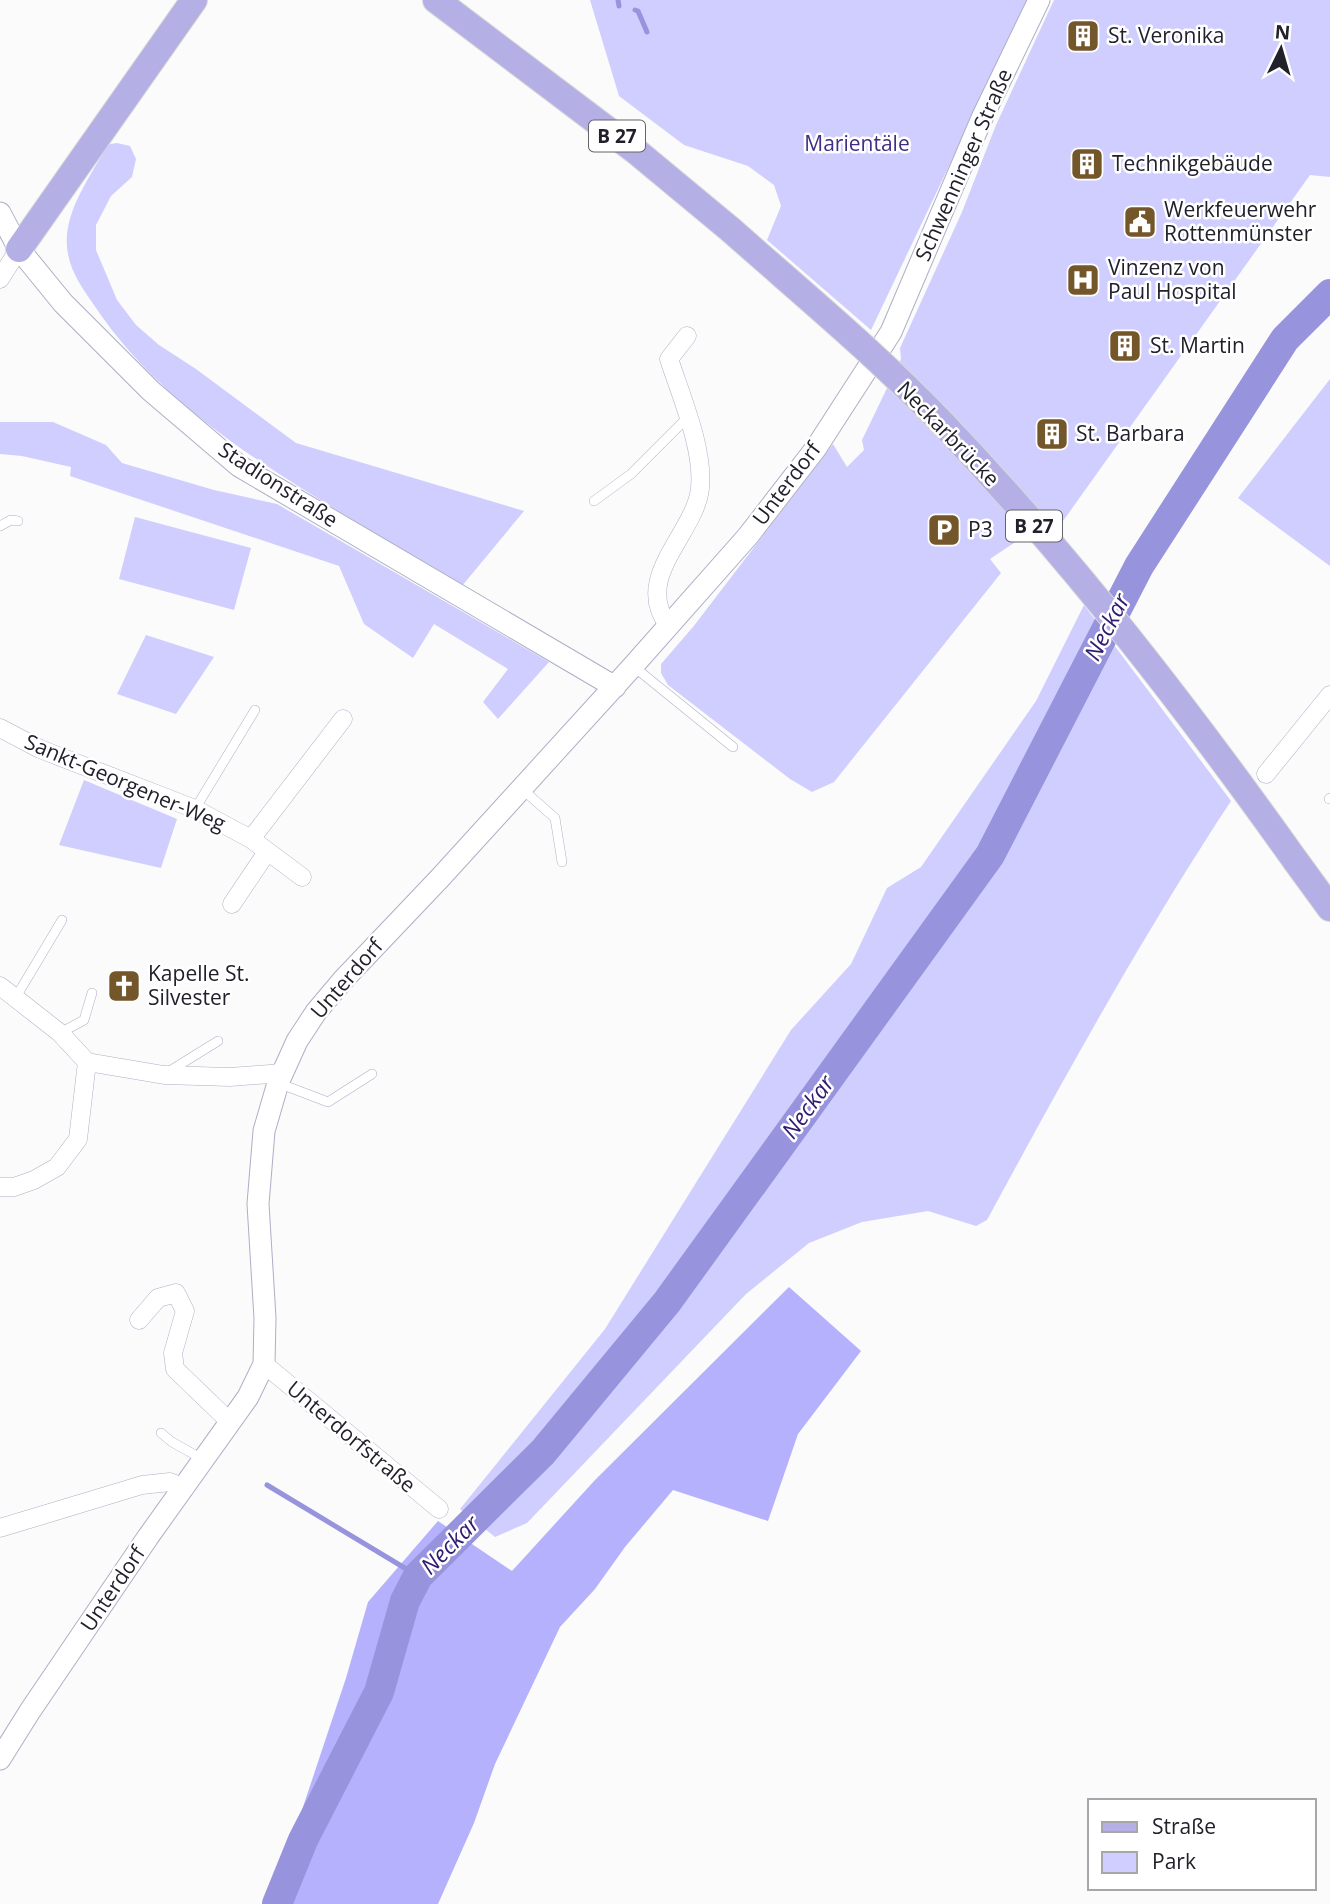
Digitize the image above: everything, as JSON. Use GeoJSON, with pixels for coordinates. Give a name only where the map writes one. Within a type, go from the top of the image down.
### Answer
{"type":"FeatureCollection","features":[{"type":"Feature","properties":{"kind":"main road"},"geometry":{"type":"LineString","coordinates":[[19,249],[194,0]]}},
{"type":"Feature","properties":{"kind":"main road","name":"Neckarbrücke"},"geometry":{"type":"LineString","coordinates":[[436,0],[637,152],[731,230],[850,335],[941,422],[1042,534],[1119,625],[1213,746],[1330,908]]}},
{"type":"Feature","properties":{"kind":"street","name":"Schwenninger Straße"},"geometry":{"type":"LineString","coordinates":[[891,332],[982,118],[1039,0]]}},
{"type":"Feature","properties":{"kind":"street","name":"Stadionstraße"},"geometry":{"type":"LineString","coordinates":[[0,213],[19,249],[64,303],[151,391],[239,466],[615,687]]}},
{"type":"Feature","properties":{"kind":"street"},"geometry":{"type":"LineString","coordinates":[[0,279],[19,249]]}},
{"type":"Feature","properties":{"kind":"street","name":"Unterdorf"},"geometry":{"type":"LineString","coordinates":[[0,1759],[126,1570],[248,1397],[264,1364],[265,1318],[258,1204],[264,1132],[280,1078],[297,1041],[316,1012],[343,980],[522,789],[748,536],[816,448],[891,332]]}},
{"type":"Feature","properties":{"kind":"street"},"geometry":{"type":"LineString","coordinates":[[669,626],[660,615],[658,589],[666,562],[695,507],[700,489],[697,454],[669,359],[687,336]]}},
{"type":"Feature","properties":{"kind":"street"},"geometry":{"type":"LineString","coordinates":[[1266,774],[1330,695]]}},
{"type":"Feature","properties":{"kind":"street","name":"Sankt-Georgener-Weg"},"geometry":{"type":"LineString","coordinates":[[251,839],[343,719]]}},
{"type":"Feature","properties":{"kind":"street","name":"Sankt-Georgener-Weg"},"geometry":{"type":"LineString","coordinates":[[0,728],[40,749],[195,809],[251,839],[302,877]]}},
{"type":"Feature","properties":{"kind":"street"},"geometry":{"type":"LineString","coordinates":[[232,904],[267,852]]}},
{"type":"Feature","properties":{"kind":"street"},"geometry":{"type":"LineString","coordinates":[[0,986],[60,1032],[87,1062],[164,1075],[280,1078]]}},
{"type":"Feature","properties":{"kind":"street"},"geometry":{"type":"LineString","coordinates":[[0,1187],[14,1187],[34,1180],[57,1167],[78,1139],[87,1062]]}},
{"type":"Feature","properties":{"kind":"street"},"geometry":{"type":"LineString","coordinates":[[139,1320],[158,1298],[176,1293],[185,1311],[173,1353],[175,1369],[230,1422]]}},
{"type":"Feature","properties":{"kind":"street","name":"Unterdorfstraße"},"geometry":{"type":"LineString","coordinates":[[264,1364],[439,1509]]}},
{"type":"Feature","properties":{"kind":"street"},"geometry":{"type":"LineString","coordinates":[[0,1528],[142,1485],[170,1482],[185,1488]]}},
{"type":"Feature","properties":{"kind":"lane"},"geometry":{"type":"LineString","coordinates":[[594,500],[631,474],[687,418]]}},
{"type":"Feature","properties":{"kind":"lane"},"geometry":{"type":"LineString","coordinates":[[0,526],[11,520],[18,521]]}},
{"type":"Feature","properties":{"kind":"lane"},"geometry":{"type":"LineString","coordinates":[[633,666],[733,747]]}},
{"type":"Feature","properties":{"kind":"lane"},"geometry":{"type":"LineString","coordinates":[[195,809],[255,709]]}},
{"type":"Feature","properties":{"kind":"lane"},"geometry":{"type":"LineString","coordinates":[[522,789],[555,818],[562,862]]}},
{"type":"Feature","properties":{"kind":"lane"},"geometry":{"type":"LineString","coordinates":[[16,997],[62,920]]}},
{"type":"Feature","properties":{"kind":"lane"},"geometry":{"type":"LineString","coordinates":[[60,1032],[85,1020],[92,993]]}},
{"type":"Feature","properties":{"kind":"lane"},"geometry":{"type":"LineString","coordinates":[[164,1075],[218,1041]]}},
{"type":"Feature","properties":{"kind":"lane"},"geometry":{"type":"LineString","coordinates":[[280,1078],[328,1102],[372,1074]]}},
{"type":"Feature","properties":{"kind":"lane"},"geometry":{"type":"LineString","coordinates":[[161,1433],[204,1460]]}},
{"type":"Feature","properties":{"kind":"green space","name":"Marientäle"},"geometry":{"type":"Polygon","coordinates":[[[590,0],[1028,0],[871,330],[767,240],[781,206],[774,185],[748,166],[684,145],[619,96],[590,0]]]}},
{"type":"Feature","properties":{"kind":"green space","name":"Vinzenz von Paul Hospital"},"geometry":{"type":"Polygon","coordinates":[[[1054,0],[1330,0],[1330,177],[1310,175],[1058,528],[1026,535],[990,559],[1001,573],[834,782],[812,792],[790,779],[668,685],[661,673],[661,664],[693,627],[833,444],[847,467],[864,450],[862,440],[901,359],[900,348],[962,212],[996,125],[1054,0]]]}},
{"type":"Feature","properties":{"kind":"green space"},"geometry":{"type":"Polygon","coordinates":[[[110,144],[130,146],[136,159],[132,177],[111,196],[96,225],[96,250],[117,300],[136,325],[159,345],[296,443],[524,511],[462,586],[297,486],[233,443],[173,395],[119,339],[77,279],[67,247],[69,221],[79,196],[105,149],[110,144]]]}},
{"type":"Feature","properties":{"kind":"green space"},"geometry":{"type":"Polygon","coordinates":[[[1330,379],[1330,566],[1238,498],[1330,379]]]}},
{"type":"Feature","properties":{"kind":"green space"},"geometry":{"type":"Polygon","coordinates":[[[0,422],[53,422],[106,445],[122,463],[214,490],[277,504],[549,662],[498,719],[483,702],[508,669],[434,624],[413,658],[364,624],[339,566],[70,476],[71,467],[0,454],[0,422]]]}},
{"type":"Feature","properties":{"kind":"green space"},"geometry":{"type":"Polygon","coordinates":[[[135,517],[251,548],[234,610],[119,579],[135,517]]]}},
{"type":"Feature","properties":{"kind":"green space"},"geometry":{"type":"Polygon","coordinates":[[[1084,605],[1231,801],[1135,955],[987,1220],[976,1226],[928,1211],[862,1222],[809,1243],[746,1294],[527,1523],[495,1537],[460,1509],[605,1329],[791,1030],[851,964],[887,888],[921,867],[1036,701],[1084,605]]]}},
{"type":"Feature","properties":{"kind":"green space"},"geometry":{"type":"Polygon","coordinates":[[[146,635],[214,657],[176,714],[117,694],[146,635]]]}},
{"type":"Feature","properties":{"kind":"green space"},"geometry":{"type":"Polygon","coordinates":[[[84,780],[177,819],[161,868],[59,845],[84,780]]]}},
{"type":"Feature","properties":{"kind":"shaded area"},"geometry":{"type":"Polygon","coordinates":[[[789,1287],[861,1351],[798,1434],[768,1521],[673,1490],[625,1547],[595,1589],[560,1627],[495,1764],[474,1823],[438,1904],[265,1904],[299,1819],[368,1602],[438,1521],[512,1571],[595,1480],[789,1287]]]}},
{"type":"Feature","properties":{"kind":"waterway"},"geometry":{"type":"LineString","coordinates":[[618,0],[619,6]]}},
{"type":"Feature","properties":{"kind":"waterway"},"geometry":{"type":"LineString","coordinates":[[635,10],[638,11],[647,32]]}},
{"type":"Feature","properties":{"kind":"waterway","name":"Neckar"},"geometry":{"type":"LineString","coordinates":[[277,1904],[303,1840],[379,1692],[405,1601],[418,1576],[543,1452],[667,1302],[990,855],[1139,566],[1285,339],[1330,294]]}},
{"type":"Feature","properties":{"kind":"waterway"},"geometry":{"type":"LineString","coordinates":[[267,1485],[418,1576]]}},
{"type":"Feature","properties":{"kind":"place","name":"St. Veronika"},"geometry":{"type":"Point","coordinates":[1083,36]}},
{"type":"Feature","properties":{"kind":"place","name":"Technikgebäude"},"geometry":{"type":"Point","coordinates":[1087,164]}},
{"type":"Feature","properties":{"kind":"place","name":"Werkfeuerwehr Rottenmünster"},"geometry":{"type":"Point","coordinates":[1140,222]}},
{"type":"Feature","properties":{"kind":"place","name":"Vinzenz von Paul Hospital"},"geometry":{"type":"Point","coordinates":[1083,280]}},
{"type":"Feature","properties":{"kind":"place","name":"St. Martin"},"geometry":{"type":"Point","coordinates":[1125,346]}},
{"type":"Feature","properties":{"kind":"place","name":"St. Barbara"},"geometry":{"type":"Point","coordinates":[1052,434]}},
{"type":"Feature","properties":{"kind":"place","name":"P3"},"geometry":{"type":"Point","coordinates":[944,530]}},
{"type":"Feature","properties":{"kind":"place","name":"Kapelle St. Silvester"},"geometry":{"type":"Point","coordinates":[124,986]}}]}
